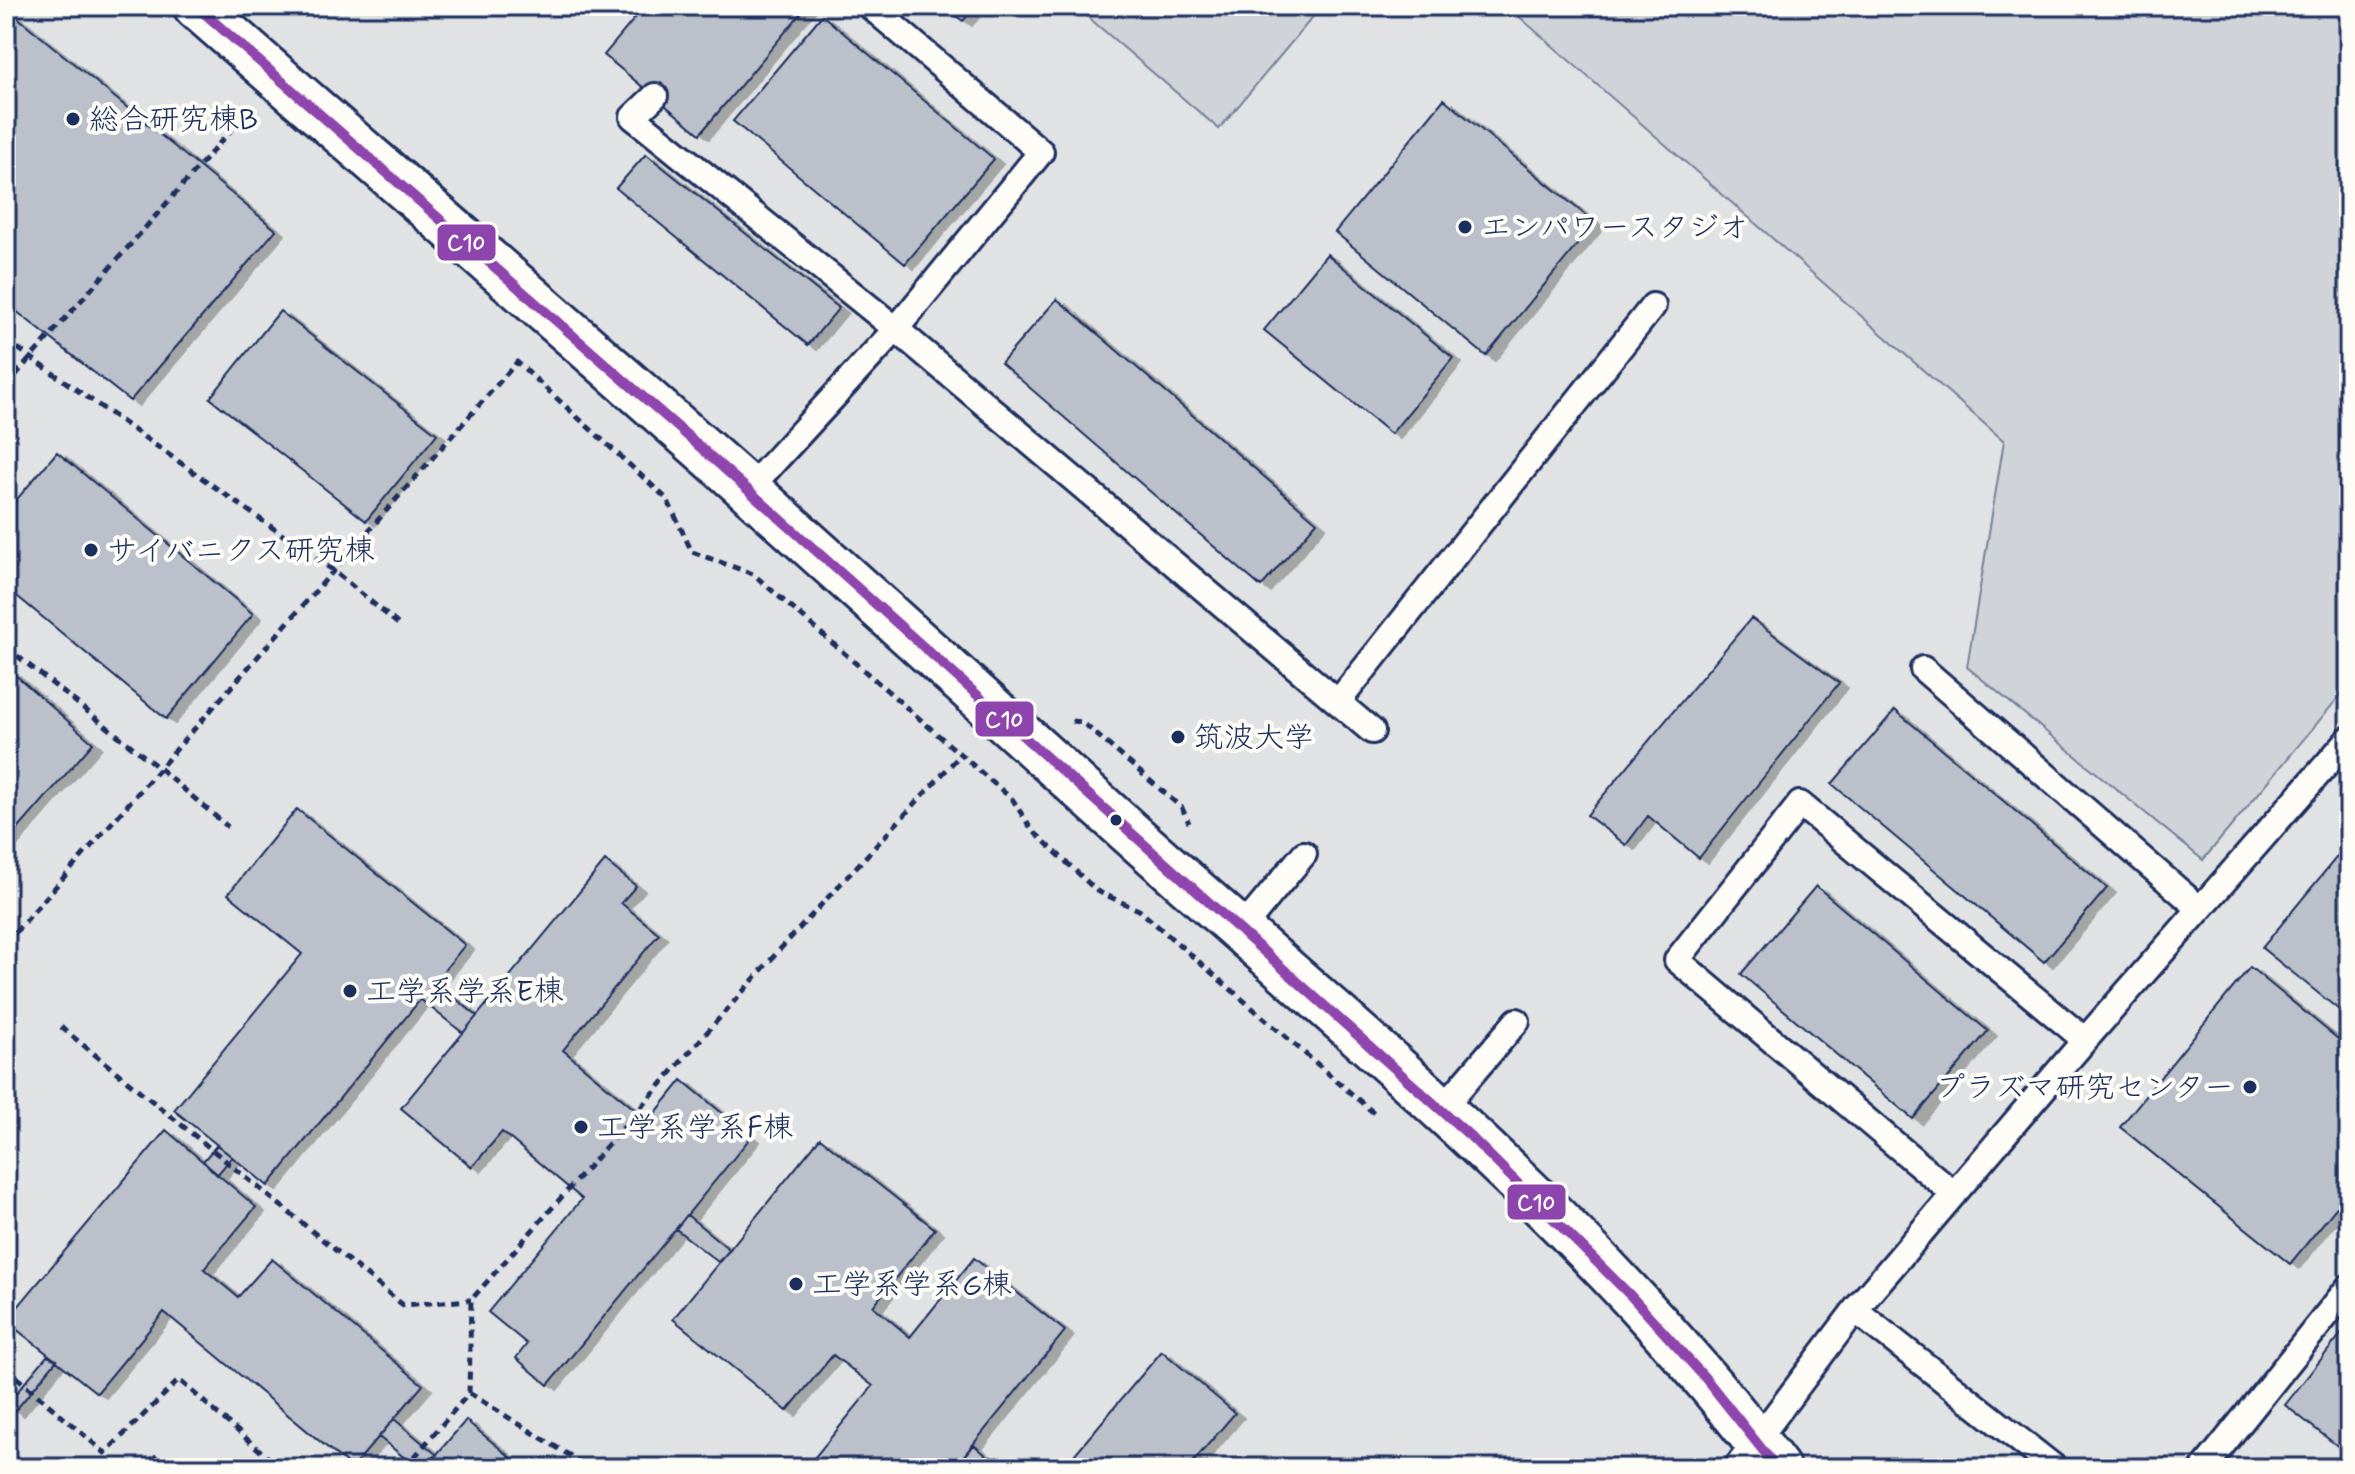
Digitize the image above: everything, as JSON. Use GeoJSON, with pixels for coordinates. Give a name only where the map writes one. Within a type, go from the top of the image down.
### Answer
{"type":"FeatureCollection","features":[{"type":"Feature","properties":{"kind":"street"},"geometry":{"type":"LineString","coordinates":[[196,6],[748,490],[1493,1154],[1601,1261],[1687,1356],[1756,1459]]}},
{"type":"Feature","properties":{"kind":"lane"},"geometry":{"type":"LineString","coordinates":[[748,490],[896,329],[1041,152],[870,6]]}},
{"type":"Feature","properties":{"kind":"lane"},"geometry":{"type":"LineString","coordinates":[[655,96],[633,117],[896,329],[1372,731]]}},
{"type":"Feature","properties":{"kind":"lane"},"geometry":{"type":"LineString","coordinates":[[1338,702],[1653,306]]}},
{"type":"Feature","properties":{"kind":"lane"},"geometry":{"type":"LineString","coordinates":[[1923,669],[2200,909]]}},
{"type":"Feature","properties":{"kind":"lane"},"geometry":{"type":"LineString","coordinates":[[1756,1459],[1855,1310],[2085,1040],[2349,739]]}},
{"type":"Feature","properties":{"kind":"lane"},"geometry":{"type":"LineString","coordinates":[[1954,1194],[1677,960],[1800,804],[2085,1040]]}},
{"type":"Feature","properties":{"kind":"lane"},"geometry":{"type":"LineString","coordinates":[[1240,931],[1304,854]]}},
{"type":"Feature","properties":{"kind":"lane"},"geometry":{"type":"LineString","coordinates":[[1442,1109],[1517,1021]]}},
{"type":"Feature","properties":{"kind":"lane"},"geometry":{"type":"LineString","coordinates":[[2204,1468],[2349,1287]]}},
{"type":"Feature","properties":{"kind":"lane"},"geometry":{"type":"LineString","coordinates":[[1855,1310],[2055,1468]]}},
{"type":"Feature","properties":{"kind":"path"},"geometry":{"type":"LineString","coordinates":[[6,386],[246,113]]}},
{"type":"Feature","properties":{"kind":"path"},"geometry":{"type":"LineString","coordinates":[[6,340],[334,571],[398,624]]}},
{"type":"Feature","properties":{"kind":"path"},"geometry":{"type":"LineString","coordinates":[[6,943],[517,362],[667,499],[692,552],[753,574],[1013,800],[1031,829],[1097,891],[1139,910],[1378,1117]]}},
{"type":"Feature","properties":{"kind":"path"},"geometry":{"type":"LineString","coordinates":[[6,647],[228,827]]}},
{"type":"Feature","properties":{"kind":"path"},"geometry":{"type":"LineString","coordinates":[[405,1468],[469,1393],[471,1300],[782,947],[961,754]]}},
{"type":"Feature","properties":{"kind":"path"},"geometry":{"type":"LineString","coordinates":[[61,1027],[403,1305],[471,1300]]}},
{"type":"Feature","properties":{"kind":"path"},"geometry":{"type":"LineString","coordinates":[[16,1377],[105,1453],[179,1380],[280,1468]]}},
{"type":"Feature","properties":{"kind":"path"},"geometry":{"type":"LineString","coordinates":[[469,1393],[590,1468]]}},
{"type":"Feature","properties":{"kind":"shaded area","name":"筑波大学"},"geometry":{"type":"Polygon","coordinates":[[[6,6],[2349,6],[2349,1468],[6,1468],[6,6]]]}},
{"type":"Feature","properties":{"kind":"shaded area"},"geometry":{"type":"Polygon","coordinates":[[[1075,6],[1322,6],[1219,129],[1075,6]]]}},
{"type":"Feature","properties":{"kind":"shaded area"},"geometry":{"type":"Polygon","coordinates":[[[1507,6],[2349,6],[2349,685],[2203,860],[1967,667],[2004,441],[1507,6]]]}},
{"type":"Feature","properties":{"kind":"building"},"geometry":{"type":"Polygon","coordinates":[[[645,6],[807,6],[700,134],[604,55],[645,6]]]}},
{"type":"Feature","properties":{"kind":"building"},"geometry":{"type":"Polygon","coordinates":[[[942,6],[976,6],[963,21],[942,6]]]}},
{"type":"Feature","properties":{"kind":"building","name":"総合研究棟B"},"geometry":{"type":"Polygon","coordinates":[[[6,8],[276,230],[130,401],[6,303],[6,8]]]}},
{"type":"Feature","properties":{"kind":"building"},"geometry":{"type":"Polygon","coordinates":[[[822,15],[994,159],[905,264],[733,121],[822,15]]]}},
{"type":"Feature","properties":{"kind":"building","name":"エンパワースタジオ"},"geometry":{"type":"Polygon","coordinates":[[[1444,99],[1595,223],[1486,356],[1335,232],[1444,99]]]}},
{"type":"Feature","properties":{"kind":"building"},"geometry":{"type":"Polygon","coordinates":[[[646,154],[839,308],[808,345],[616,188],[646,154]]]}},
{"type":"Feature","properties":{"kind":"building"},"geometry":{"type":"Polygon","coordinates":[[[1327,254],[1453,358],[1391,434],[1264,330],[1327,254]]]}},
{"type":"Feature","properties":{"kind":"building"},"geometry":{"type":"Polygon","coordinates":[[[1057,299],[1317,522],[1261,587],[1001,363],[1057,299]]]}},
{"type":"Feature","properties":{"kind":"building"},"geometry":{"type":"Polygon","coordinates":[[[280,311],[437,434],[366,521],[210,398],[280,311]]]}},
{"type":"Feature","properties":{"kind":"building","name":"サイバニクス研究棟"},"geometry":{"type":"Polygon","coordinates":[[[57,452],[253,614],[166,719],[6,587],[6,512],[57,452]]]}},
{"type":"Feature","properties":{"kind":"building"},"geometry":{"type":"Polygon","coordinates":[[[1751,618],[1839,683],[1699,858],[1648,816],[1626,845],[1587,815],[1751,618]]]}},
{"type":"Feature","properties":{"kind":"building"},"geometry":{"type":"Polygon","coordinates":[[[11,671],[93,743],[6,843],[6,677],[11,671]]]}},
{"type":"Feature","properties":{"kind":"building"},"geometry":{"type":"Polygon","coordinates":[[[1895,710],[2107,888],[2044,962],[1832,784],[1895,710]]]}},
{"type":"Feature","properties":{"kind":"building","name":"工学系学系E棟"},"geometry":{"type":"Polygon","coordinates":[[[297,809],[465,945],[268,1186],[174,1110],[302,954],[228,894],[297,809]]]}},
{"type":"Feature","properties":{"kind":"building"},"geometry":{"type":"Polygon","coordinates":[[[2349,842],[2349,1018],[2262,948],[2349,842]]]}},
{"type":"Feature","properties":{"kind":"building","name":"工学系学系F棟"},"geometry":{"type":"Polygon","coordinates":[[[605,861],[636,886],[621,903],[659,934],[563,1050],[649,1121],[682,1080],[751,1137],[548,1385],[516,1358],[527,1344],[488,1312],[582,1199],[502,1132],[472,1167],[401,1108],[605,861]]]}},
{"type":"Feature","properties":{"kind":"building"},"geometry":{"type":"Polygon","coordinates":[[[1816,886],[1988,1031],[1913,1119],[1741,974],[1816,886]]]}},
{"type":"Feature","properties":{"kind":"building","name":"プラズマ研究センター"},"geometry":{"type":"Polygon","coordinates":[[[2250,967],[2349,1048],[2349,1192],[2290,1264],[2120,1127],[2250,967]]]}},
{"type":"Feature","properties":{"kind":"building"},"geometry":{"type":"Polygon","coordinates":[[[435,982],[477,1016],[463,1033],[420,999],[435,982]]]}},
{"type":"Feature","properties":{"kind":"building"},"geometry":{"type":"Polygon","coordinates":[[[166,1130],[256,1207],[204,1269],[238,1297],[272,1259],[423,1385],[352,1468],[164,1312],[97,1393],[6,1321],[166,1130]]]}},
{"type":"Feature","properties":{"kind":"building","name":"工学系学系G棟"},"geometry":{"type":"Polygon","coordinates":[[[820,1138],[935,1229],[873,1306],[910,1337],[974,1258],[1065,1331],[954,1468],[806,1468],[873,1386],[833,1355],[787,1411],[673,1319],[820,1138]]]}},
{"type":"Feature","properties":{"kind":"building"},"geometry":{"type":"Polygon","coordinates":[[[217,1145],[232,1157],[217,1175],[203,1161],[217,1145]]]}},
{"type":"Feature","properties":{"kind":"building"},"geometry":{"type":"Polygon","coordinates":[[[687,1215],[730,1250],[718,1262],[676,1229],[687,1215]]]}},
{"type":"Feature","properties":{"kind":"building"},"geometry":{"type":"Polygon","coordinates":[[[2349,1324],[2349,1455],[2285,1405],[2349,1324]]]}},
{"type":"Feature","properties":{"kind":"building"},"geometry":{"type":"Polygon","coordinates":[[[1162,1351],[1235,1413],[1188,1468],[1063,1468],[1162,1351]]]}},
{"type":"Feature","properties":{"kind":"building"},"geometry":{"type":"Polygon","coordinates":[[[47,1356],[57,1360],[15,1411],[7,1404],[47,1356]]]}},
{"type":"Feature","properties":{"kind":"building"},"geometry":{"type":"Polygon","coordinates":[[[394,1419],[437,1455],[425,1468],[417,1468],[379,1437],[394,1419]]]}},
{"type":"Feature","properties":{"kind":"building"},"geometry":{"type":"Polygon","coordinates":[[[466,1420],[475,1428],[524,1468],[425,1468],[466,1420]]]}},
{"type":"Feature","properties":{"kind":"building"},"geometry":{"type":"Polygon","coordinates":[[[974,1445],[1001,1468],[956,1468],[974,1445]]]}},
{"type":"Feature","properties":{"kind":"building"},"geometry":{"type":"Polygon","coordinates":[[[155,1455],[169,1468],[143,1468],[155,1455]]]}},
{"type":"Feature","properties":{"kind":"transit line","name":"C10"},"geometry":{"type":"LineString","coordinates":[[196,6],[681,430],[1469,1135],[1630,1295],[1706,1379],[1777,1468]]}},
{"type":"Feature","properties":{"kind":"place","name":"総合研究棟B"},"geometry":{"type":"Point","coordinates":[73,119]}},
{"type":"Feature","properties":{"kind":"place","name":"エンパワースタジオ"},"geometry":{"type":"Point","coordinates":[1465,227]}},
{"type":"Feature","properties":{"kind":"place","name":"サイバニクス研究棟"},"geometry":{"type":"Point","coordinates":[91,550]}},
{"type":"Feature","properties":{"kind":"place","name":"筑波大学"},"geometry":{"type":"Point","coordinates":[1178,737]}},
{"type":"Feature","properties":{"kind":"place","name":"工学系学系E棟"},"geometry":{"type":"Point","coordinates":[350,991]}},
{"type":"Feature","properties":{"kind":"place","name":"プラズマ研究センター"},"geometry":{"type":"Point","coordinates":[2250,1087]}},
{"type":"Feature","properties":{"kind":"place","name":"工学系学系F棟"},"geometry":{"type":"Point","coordinates":[581,1127]}},
{"type":"Feature","properties":{"kind":"place","name":"工学系学系G棟"},"geometry":{"type":"Point","coordinates":[796,1284]}}]}
